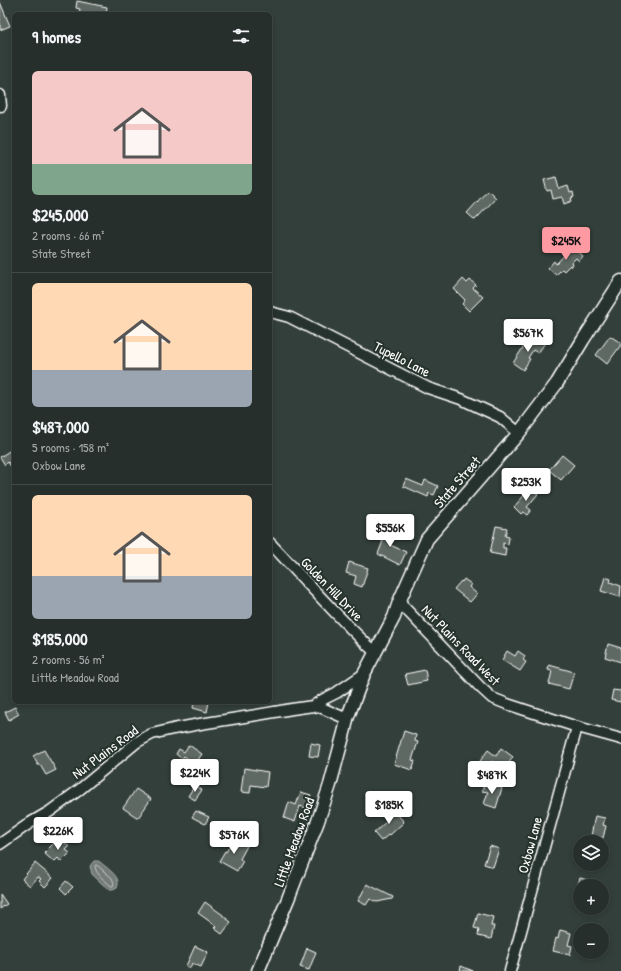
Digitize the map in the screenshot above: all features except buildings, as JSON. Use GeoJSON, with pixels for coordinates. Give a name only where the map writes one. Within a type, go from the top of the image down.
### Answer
{"type":"FeatureCollection","features":[{"type":"Feature","properties":{"kind":"street"},"geometry":{"type":"LineString","coordinates":[[0,95],[1,106]]}},
{"type":"Feature","properties":{"kind":"street","name":"State Street"},"geometry":{"type":"LineString","coordinates":[[347,719],[364,674],[394,617],[399,602],[427,539],[520,434],[557,384],[621,281]]}},
{"type":"Feature","properties":{"kind":"street","name":"Tupello Lane"},"geometry":{"type":"LineString","coordinates":[[272,313],[289,317],[428,388],[461,399],[500,417],[520,434]]}},
{"type":"Feature","properties":{"kind":"street","name":"Golden Hill Drive"},"geometry":{"type":"LineString","coordinates":[[272,545],[313,590],[376,653]]}},
{"type":"Feature","properties":{"kind":"street","name":"Nut Plains Road West"},"geometry":{"type":"LineString","coordinates":[[399,602],[492,698],[577,727],[621,739]]}},
{"type":"Feature","properties":{"kind":"street","name":"Nut Plains Road"},"geometry":{"type":"LineString","coordinates":[[313,706],[364,674]]}},
{"type":"Feature","properties":{"kind":"street","name":"Nut Plains Road"},"geometry":{"type":"LineString","coordinates":[[0,844],[30,823],[50,812],[137,742],[152,734],[200,724],[313,706],[322,708],[347,719]]}},
{"type":"Feature","properties":{"kind":"street","name":"Little Meadow Road"},"geometry":{"type":"LineString","coordinates":[[258,971],[318,821],[330,785],[347,719]]}},
{"type":"Feature","properties":{"kind":"street","name":"Oxbow Lane"},"geometry":{"type":"LineString","coordinates":[[510,971],[577,727]]}},
{"type":"Feature","properties":{"kind":"water"},"geometry":{"type":"Polygon","coordinates":[[[94,861],[100,862],[116,877],[118,880],[117,888],[109,890],[92,874],[90,866],[94,861]]]}}]}
